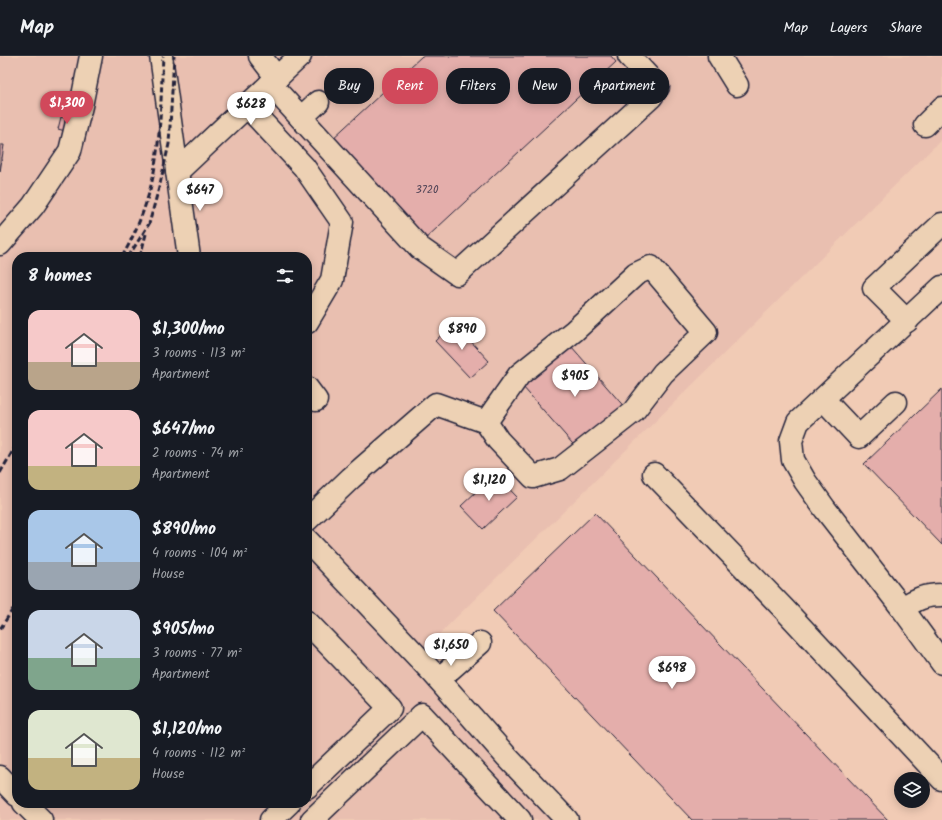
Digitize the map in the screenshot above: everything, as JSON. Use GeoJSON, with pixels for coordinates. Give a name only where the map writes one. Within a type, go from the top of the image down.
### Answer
{"type":"FeatureCollection","features":[{"type":"Feature","properties":{"kind":"street"},"geometry":{"type":"LineString","coordinates":[[0,244],[34,206],[70,150],[80,113],[91,56]]}},
{"type":"Feature","properties":{"kind":"street"},"geometry":{"type":"LineString","coordinates":[[161,56],[188,252]]}},
{"type":"Feature","properties":{"kind":"street"},"geometry":{"type":"LineString","coordinates":[[260,56],[274,81],[301,118],[420,248],[457,274],[658,88],[629,56]]}},
{"type":"Feature","properties":{"kind":"street"},"geometry":{"type":"LineString","coordinates":[[177,172],[300,56]]}},
{"type":"Feature","properties":{"kind":"street"},"geometry":{"type":"LineString","coordinates":[[719,56],[737,85]]}},
{"type":"Feature","properties":{"kind":"street"},"geometry":{"type":"LineString","coordinates":[[301,118],[318,102]]}},
{"type":"Feature","properties":{"kind":"street"},"geometry":{"type":"LineString","coordinates":[[247,106],[304,167],[342,222],[332,280],[312,314]]}},
{"type":"Feature","properties":{"kind":"street"},"geometry":{"type":"LineString","coordinates":[[926,125],[942,108]]}},
{"type":"Feature","properties":{"kind":"street"},"geometry":{"type":"LineString","coordinates":[[907,321],[874,288],[942,224]]}},
{"type":"Feature","properties":{"kind":"street"},"geometry":{"type":"LineString","coordinates":[[312,515],[351,478],[436,404],[486,422],[498,440],[533,477],[560,469],[633,412],[663,372],[706,332],[651,267],[636,274],[574,331],[519,375],[486,422]]}},
{"type":"Feature","properties":{"kind":"street"},"geometry":{"type":"LineString","coordinates":[[942,287],[798,422],[791,441],[793,460],[805,481],[942,663]]}},
{"type":"Feature","properties":{"kind":"street"},"geometry":{"type":"LineString","coordinates":[[823,399],[859,437],[896,402]]}},
{"type":"Feature","properties":{"kind":"street"},"geometry":{"type":"LineString","coordinates":[[654,474],[784,609],[942,779]]}},
{"type":"Feature","properties":{"kind":"street"},"geometry":{"type":"LineString","coordinates":[[312,545],[439,679],[507,757],[567,820]]}},
{"type":"Feature","properties":{"kind":"street"},"geometry":{"type":"LineString","coordinates":[[902,608],[913,601],[929,595],[942,595]]}},
{"type":"Feature","properties":{"kind":"street"},"geometry":{"type":"LineString","coordinates":[[312,627],[390,708],[312,781]]}},
{"type":"Feature","properties":{"kind":"street"},"geometry":{"type":"LineString","coordinates":[[439,679],[480,643]]}},
{"type":"Feature","properties":{"kind":"street"},"geometry":{"type":"LineString","coordinates":[[312,820],[422,715],[520,820]]}},
{"type":"Feature","properties":{"kind":"street"},"geometry":{"type":"LineString","coordinates":[[0,777],[12,790]]}},
{"type":"Feature","properties":{"kind":"street"},"geometry":{"type":"LineString","coordinates":[[271,820],[284,808]]}},
{"type":"Feature","properties":{"kind":"shaded area"},"geometry":{"type":"Polygon","coordinates":[[[0,56],[942,56],[942,139],[418,655],[577,820],[0,820],[0,56]]]}},
{"type":"Feature","properties":{"kind":"building"},"geometry":{"type":"Polygon","coordinates":[[[422,56],[611,56],[616,62],[610,68],[579,68],[579,96],[571,104],[571,68],[518,68],[518,104],[571,104],[424,240],[331,140],[370,104],[374,104],[374,100],[382,93],[382,104],[438,104],[438,68],[409,68],[422,56]]]}},
{"type":"Feature","properties":{"kind":"building"},"geometry":{"type":"Polygon","coordinates":[[[61,117],[75,120],[72,133],[58,129],[61,117]]]}},
{"type":"Feature","properties":{"kind":"building"},"geometry":{"type":"Polygon","coordinates":[[[0,145],[4,145],[0,172],[0,145]]]}},
{"type":"Feature","properties":{"kind":"building"},"geometry":{"type":"Polygon","coordinates":[[[454,323],[489,361],[470,378],[435,341],[454,323]]]}},
{"type":"Feature","properties":{"kind":"building"},"geometry":{"type":"Polygon","coordinates":[[[571,346],[627,410],[579,451],[523,387],[571,346]]]}},
{"type":"Feature","properties":{"kind":"building"},"geometry":{"type":"Polygon","coordinates":[[[942,389],[942,545],[864,464],[942,389]]]}},
{"type":"Feature","properties":{"kind":"building"},"geometry":{"type":"Polygon","coordinates":[[[495,474],[517,497],[483,529],[461,506],[495,474]]]}},
{"type":"Feature","properties":{"kind":"building"},"geometry":{"type":"Polygon","coordinates":[[[595,513],[888,820],[692,820],[493,611],[595,513]]]}},
{"type":"Feature","properties":{"kind":"railway"},"geometry":{"type":"LineString","coordinates":[[124,252],[143,213],[153,178],[158,139],[163,56]]}},
{"type":"Feature","properties":{"kind":"railway"},"geometry":{"type":"LineString","coordinates":[[131,252],[149,224],[169,144],[174,56]]}},
{"type":"Feature","properties":{"kind":"railway"},"geometry":{"type":"LineString","coordinates":[[141,252],[146,234]]}},
{"type":"Feature","properties":{"kind":"railway"},"geometry":{"type":"LineString","coordinates":[[0,473],[12,453]]}},
{"type":"Feature","properties":{"kind":"railway"},"geometry":{"type":"LineString","coordinates":[[0,629],[12,611]]}}]}
